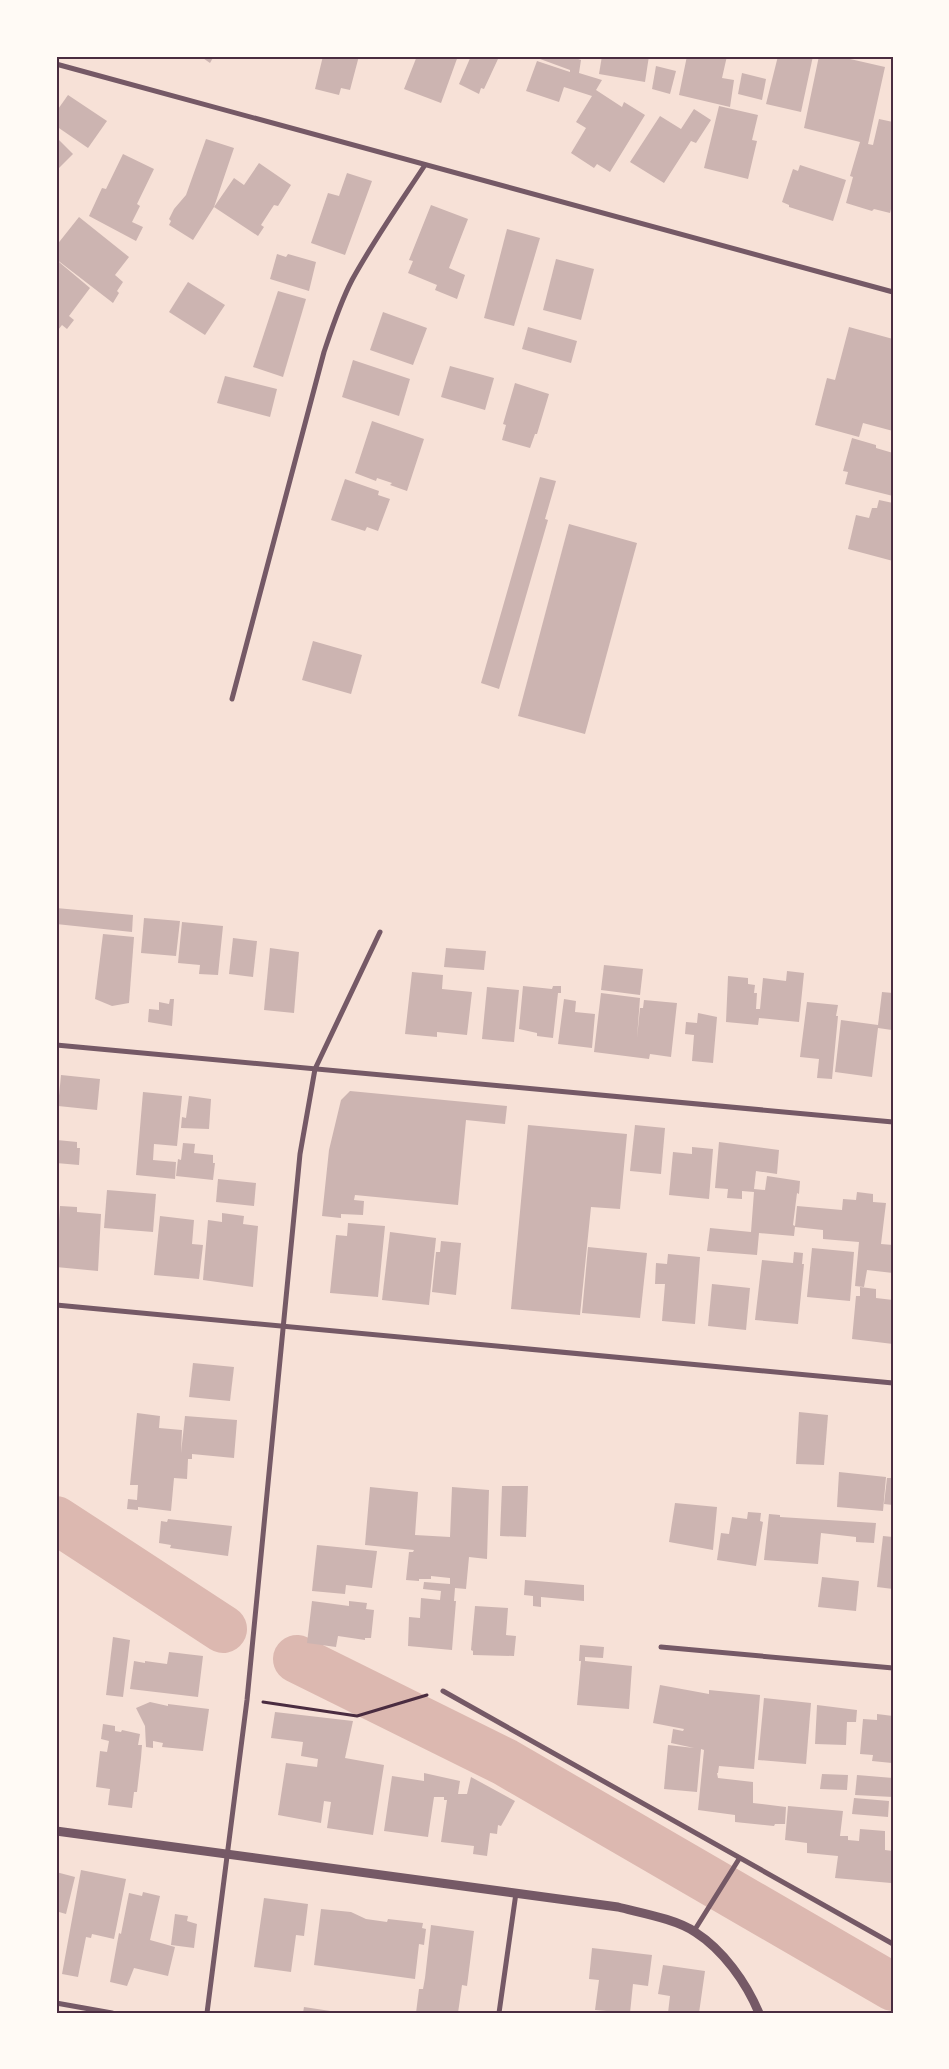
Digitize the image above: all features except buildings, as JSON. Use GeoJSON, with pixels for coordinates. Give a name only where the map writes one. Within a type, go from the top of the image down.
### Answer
{"type":"FeatureCollection","features":[{"type":"Feature","properties":{"kind":"street"},"geometry":{"type":"LineString","coordinates":[[56,64],[893,292]]}},
{"type":"Feature","properties":{"kind":"street"},"geometry":{"type":"LineString","coordinates":[[232,699],[324,352],[336,317],[351,282],[365,258],[425,165]]}},
{"type":"Feature","properties":{"kind":"street"},"geometry":{"type":"LineString","coordinates":[[207,2013],[229,1855],[247,1700],[300,1154],[315,1069],[380,932]]}},
{"type":"Feature","properties":{"kind":"street"},"geometry":{"type":"LineString","coordinates":[[56,1045],[893,1122]]}},
{"type":"Feature","properties":{"kind":"street"},"geometry":{"type":"LineString","coordinates":[[56,1305],[893,1383]]}},
{"type":"Feature","properties":{"kind":"street"},"geometry":{"type":"LineString","coordinates":[[662,1647],[893,1668]]}},
{"type":"Feature","properties":{"kind":"street"},"geometry":{"type":"LineString","coordinates":[[443,1691],[893,1944]]}},
{"type":"Feature","properties":{"kind":"street"},"geometry":{"type":"LineString","coordinates":[[56,1830],[618,1907],[660,1917],[694,1931],[719,1951],[737,1974],[759,2013]]}},
{"type":"Feature","properties":{"kind":"street"},"geometry":{"type":"LineString","coordinates":[[694,1931],[739,1858]]}},
{"type":"Feature","properties":{"kind":"street"},"geometry":{"type":"LineString","coordinates":[[499,2013],[516,1893]]}},
{"type":"Feature","properties":{"kind":"street"},"geometry":{"type":"LineString","coordinates":[[56,2003],[112,2013]]}},
{"type":"Feature","properties":{"kind":"path"},"geometry":{"type":"LineString","coordinates":[[247,1700],[357,1716],[443,1691]]}},
{"type":"Feature","properties":{"kind":"waterway"},"geometry":{"type":"LineString","coordinates":[[56,1520],[223,1629]]}},
{"type":"Feature","properties":{"kind":"waterway"},"geometry":{"type":"LineString","coordinates":[[297,1659],[505,1762],[893,1987]]}}]}
